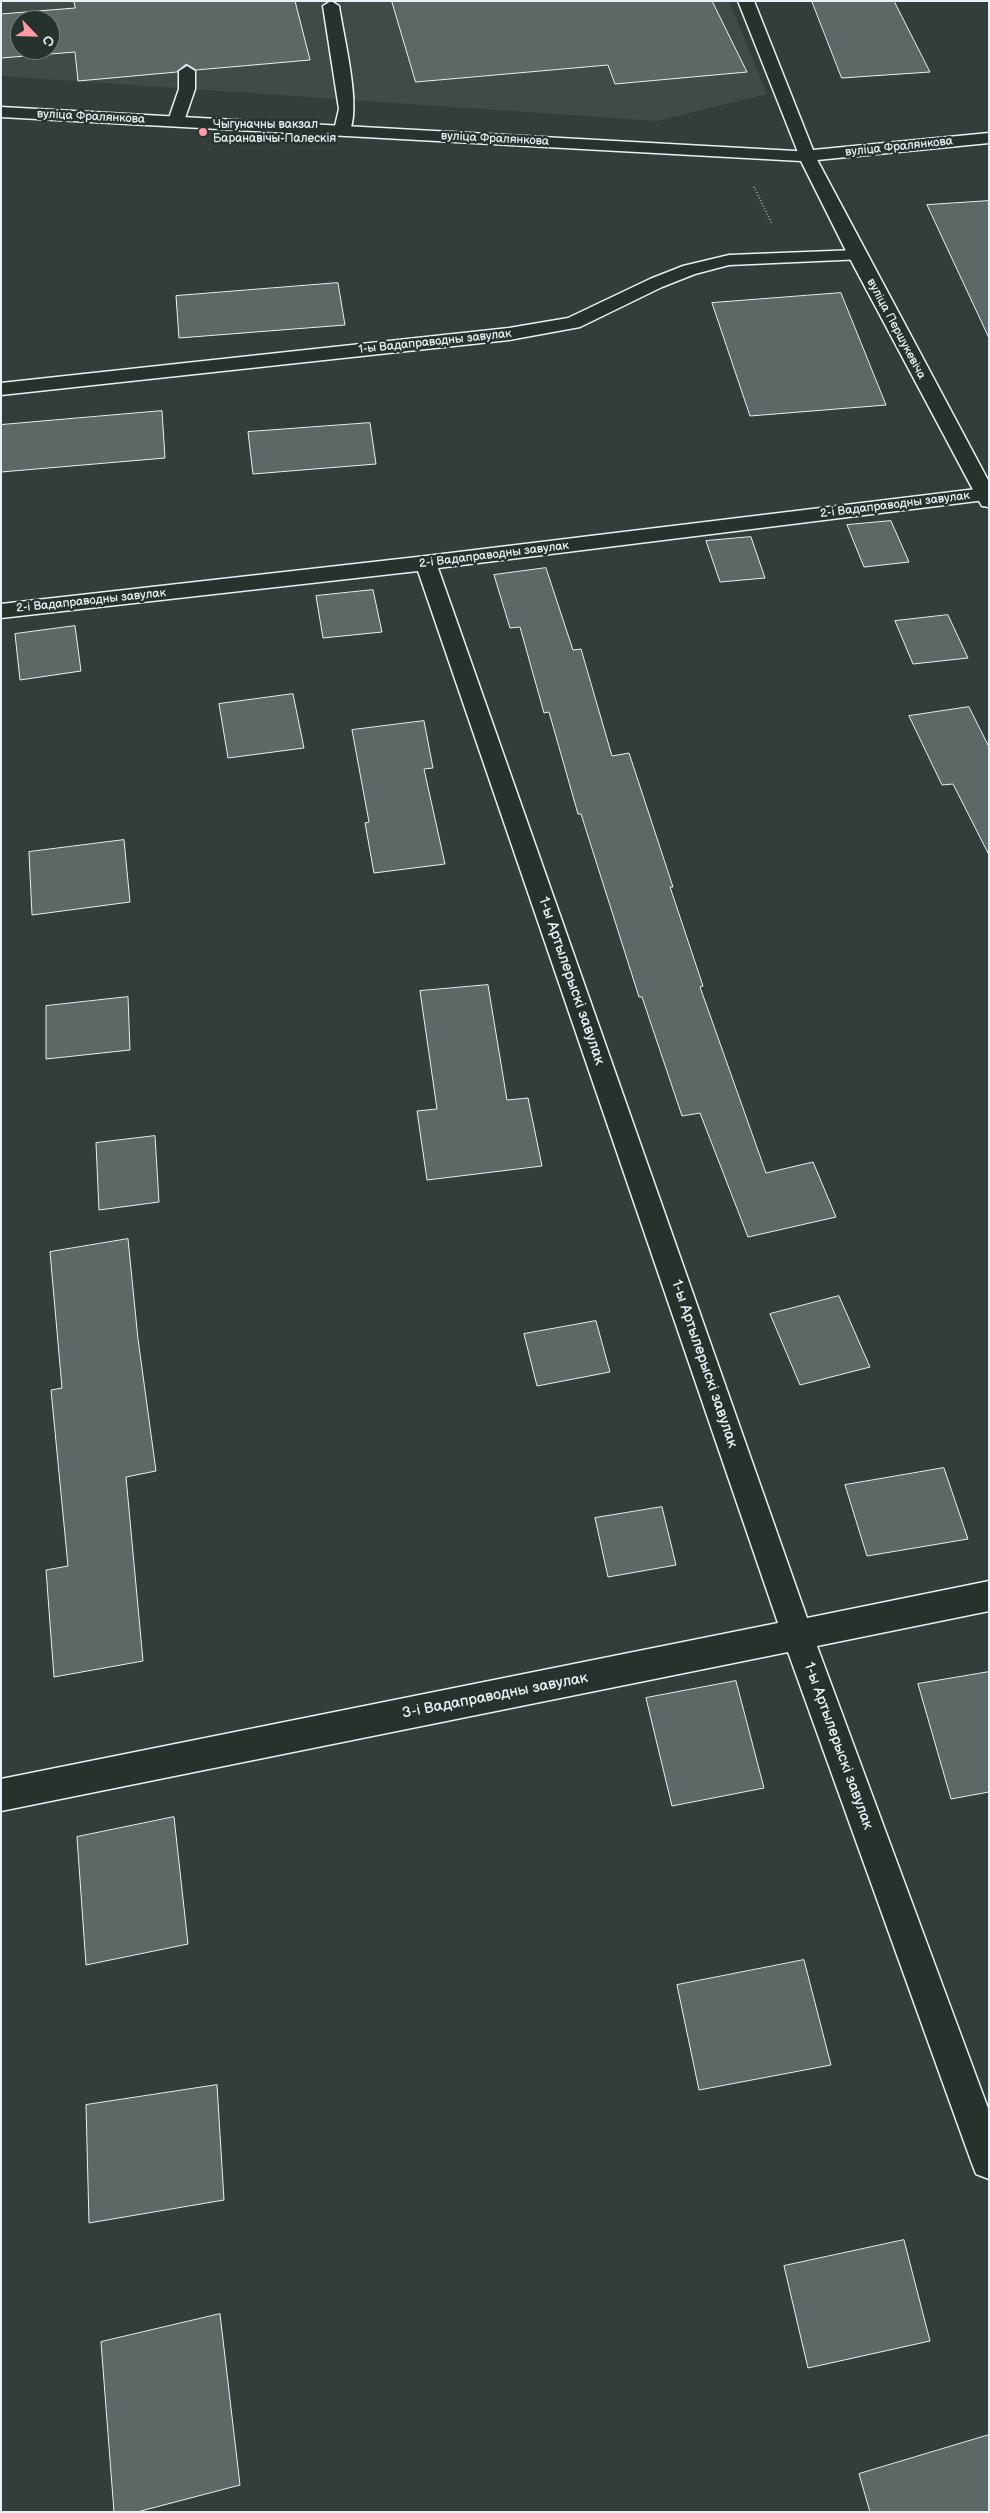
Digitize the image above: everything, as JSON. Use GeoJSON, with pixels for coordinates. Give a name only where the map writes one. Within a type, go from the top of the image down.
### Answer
{"type":"FeatureCollection","features":[{"type":"Feature","properties":{"kind":"street","name":"вуліца Першукевіча"},"geometry":{"type":"LineString","coordinates":[[746,1],[807,156],[857,255],[987,498]]}},
{"type":"Feature","properties":{"kind":"street"},"geometry":{"type":"LineString","coordinates":[[331,6],[347,109],[342,130]]}},
{"type":"Feature","properties":{"kind":"street"},"geometry":{"type":"LineString","coordinates":[[176,121],[187,89],[187,71]]}},
{"type":"Feature","properties":{"kind":"street","name":"вуліца Фралянкова"},"geometry":{"type":"LineString","coordinates":[[1,112],[807,156],[989,138]]}},
{"type":"Feature","properties":{"kind":"street","name":"1-ы Вадаправодны завулак"},"geometry":{"type":"LineString","coordinates":[[1,389],[509,334],[573,323],[656,283],[689,270],[729,260],[857,255]]}},
{"type":"Feature","properties":{"kind":"street","name":"2-і Вадаправодны завулак"},"geometry":{"type":"LineString","coordinates":[[1,611],[987,498]]}},
{"type":"Feature","properties":{"kind":"street","name":"1-ы Артылерыскі завулак"},"geometry":{"type":"LineString","coordinates":[[426,563],[798,1636],[989,2161]]}},
{"type":"Feature","properties":{"kind":"street","name":"3-і Вадаправодны завулак"},"geometry":{"type":"LineString","coordinates":[[1,1795],[989,1596]]}},
{"type":"Feature","properties":{"kind":"path"},"geometry":{"type":"LineString","coordinates":[[751,181],[788,258]]}},
{"type":"Feature","properties":{"kind":"shaded area"},"geometry":{"type":"Polygon","coordinates":[[[1,1],[729,1],[767,94],[657,121],[1,76],[1,1]]]}},
{"type":"Feature","properties":{"kind":"building"},"geometry":{"type":"Polygon","coordinates":[[[74,1],[295,1],[310,60],[196,70],[186,64],[177,72],[78,81],[75,52],[60,53],[60,10],[50,10],[75,8],[74,1]]]}},
{"type":"Feature","properties":{"kind":"building"},"geometry":{"type":"Polygon","coordinates":[[[392,1],[712,1],[747,72],[615,84],[608,65],[416,82],[392,1]]]}},
{"type":"Feature","properties":{"kind":"building"},"geometry":{"type":"Polygon","coordinates":[[[812,1],[894,1],[930,72],[842,78],[812,1]]]}},
{"type":"Feature","properties":{"kind":"building"},"geometry":{"type":"Polygon","coordinates":[[[10,13],[10,57],[1,58],[1,14],[10,13]]]}},
{"type":"Feature","properties":{"kind":"building"},"geometry":{"type":"Polygon","coordinates":[[[989,201],[989,338],[927,205],[989,201]]]}},
{"type":"Feature","properties":{"kind":"building"},"geometry":{"type":"Polygon","coordinates":[[[338,283],[345,325],[179,338],[176,296],[338,283]]]}},
{"type":"Feature","properties":{"kind":"building"},"geometry":{"type":"Polygon","coordinates":[[[841,293],[886,405],[750,416],[712,303],[841,293]]]}},
{"type":"Feature","properties":{"kind":"building"},"geometry":{"type":"Polygon","coordinates":[[[162,411],[165,458],[1,472],[1,425],[162,411]]]}},
{"type":"Feature","properties":{"kind":"building"},"geometry":{"type":"Polygon","coordinates":[[[370,423],[376,464],[253,474],[248,432],[370,423]]]}},
{"type":"Feature","properties":{"kind":"building"},"geometry":{"type":"Polygon","coordinates":[[[891,521],[909,562],[864,567],[847,525],[891,521]]]}},
{"type":"Feature","properties":{"kind":"building"},"geometry":{"type":"Polygon","coordinates":[[[751,537],[765,578],[720,582],[706,541],[751,537]]]}},
{"type":"Feature","properties":{"kind":"building"},"geometry":{"type":"Polygon","coordinates":[[[546,568],[573,650],[581,649],[612,756],[629,753],[673,887],[670,887],[703,986],[700,987],[766,1173],[813,1162],[836,1217],[748,1237],[700,1113],[682,1116],[642,997],[639,997],[581,814],[578,814],[549,712],[544,713],[520,627],[510,628],[494,575],[546,568]]]}},
{"type":"Feature","properties":{"kind":"building"},"geometry":{"type":"Polygon","coordinates":[[[373,590],[382,632],[323,638],[316,596],[373,590]]]}},
{"type":"Feature","properties":{"kind":"building"},"geometry":{"type":"Polygon","coordinates":[[[948,615],[968,658],[913,664],[895,621],[948,615]]]}},
{"type":"Feature","properties":{"kind":"building"},"geometry":{"type":"Polygon","coordinates":[[[75,626],[81,671],[20,680],[15,634],[75,626]]]}},
{"type":"Feature","properties":{"kind":"building"},"geometry":{"type":"Polygon","coordinates":[[[293,694],[304,748],[228,758],[219,704],[293,694]]]}},
{"type":"Feature","properties":{"kind":"building"},"geometry":{"type":"Polygon","coordinates":[[[969,707],[989,747],[989,855],[953,784],[942,785],[909,716],[969,707]]]}},
{"type":"Feature","properties":{"kind":"building"},"geometry":{"type":"Polygon","coordinates":[[[424,721],[433,768],[424,769],[445,864],[374,873],[365,823],[369,822],[352,730],[424,721]]]}},
{"type":"Feature","properties":{"kind":"building"},"geometry":{"type":"Polygon","coordinates":[[[124,840],[130,902],[32,915],[29,852],[124,840]]]}},
{"type":"Feature","properties":{"kind":"building"},"geometry":{"type":"Polygon","coordinates":[[[488,985],[507,1100],[528,1098],[542,1166],[427,1180],[417,1111],[437,1109],[420,991],[488,985]]]}},
{"type":"Feature","properties":{"kind":"building"},"geometry":{"type":"Polygon","coordinates":[[[128,997],[130,1050],[46,1059],[46,1006],[128,997]]]}},
{"type":"Feature","properties":{"kind":"building"},"geometry":{"type":"Polygon","coordinates":[[[155,1136],[159,1202],[99,1210],[96,1143],[155,1136]]]}},
{"type":"Feature","properties":{"kind":"building"},"geometry":{"type":"Polygon","coordinates":[[[128,1239],[138,1339],[156,1471],[126,1477],[143,1661],[54,1677],[46,1570],[68,1566],[51,1390],[62,1388],[50,1252],[128,1239]]]}},
{"type":"Feature","properties":{"kind":"building"},"geometry":{"type":"Polygon","coordinates":[[[839,1296],[870,1367],[800,1385],[770,1314],[839,1296]]]}},
{"type":"Feature","properties":{"kind":"building"},"geometry":{"type":"Polygon","coordinates":[[[596,1321],[610,1372],[537,1386],[524,1334],[596,1321]]]}},
{"type":"Feature","properties":{"kind":"building"},"geometry":{"type":"Polygon","coordinates":[[[944,1468],[968,1539],[867,1556],[845,1485],[944,1468]]]}},
{"type":"Feature","properties":{"kind":"building"},"geometry":{"type":"Polygon","coordinates":[[[662,1507],[676,1565],[608,1577],[595,1518],[662,1507]]]}},
{"type":"Feature","properties":{"kind":"building"},"geometry":{"type":"Polygon","coordinates":[[[989,1672],[989,1792],[951,1799],[918,1684],[989,1672]]]}},
{"type":"Feature","properties":{"kind":"building"},"geometry":{"type":"Polygon","coordinates":[[[736,1681],[764,1788],[672,1806],[646,1698],[736,1681]]]}},
{"type":"Feature","properties":{"kind":"building"},"geometry":{"type":"Polygon","coordinates":[[[174,1817],[188,1944],[86,1965],[77,1837],[174,1817]]]}},
{"type":"Feature","properties":{"kind":"building"},"geometry":{"type":"Polygon","coordinates":[[[804,1960],[831,2065],[699,2090],[677,1985],[804,1960]]]}},
{"type":"Feature","properties":{"kind":"building"},"geometry":{"type":"Polygon","coordinates":[[[217,2085],[224,2200],[89,2223],[86,2105],[217,2085]]]}},
{"type":"Feature","properties":{"kind":"building"},"geometry":{"type":"Polygon","coordinates":[[[904,2240],[930,2341],[808,2368],[784,2266],[904,2240]]]}},
{"type":"Feature","properties":{"kind":"building"},"geometry":{"type":"Polygon","coordinates":[[[220,2314],[240,2485],[137,2512],[114,2512],[101,2342],[220,2314]]]}},
{"type":"Feature","properties":{"kind":"building"},"geometry":{"type":"Polygon","coordinates":[[[989,2435],[989,2512],[870,2512],[859,2474],[989,2435]]]}},
{"type":"Feature","properties":{"kind":"place","name":"Чыгуначны вакзал Баранавічы-Палескія"},"geometry":{"type":"Point","coordinates":[203,132]}}]}
